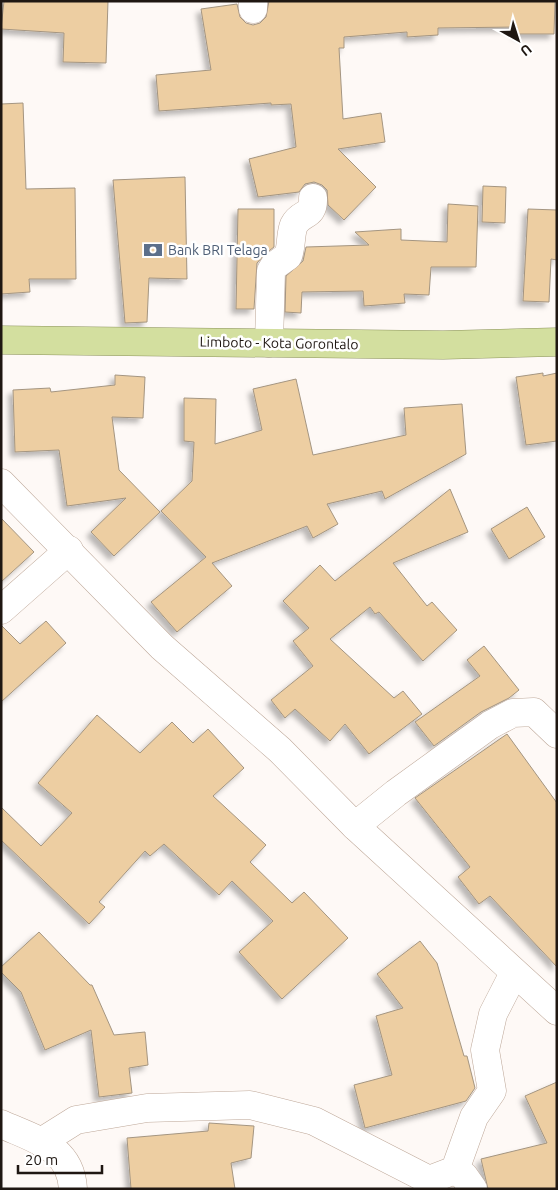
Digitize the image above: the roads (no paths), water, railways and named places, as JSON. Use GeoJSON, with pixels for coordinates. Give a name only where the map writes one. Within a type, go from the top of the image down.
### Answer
{"type":"FeatureCollection","features":[{"type":"Feature","properties":{"kind":"highway","name":"Limboto - Kota Gorontalo"},"geometry":{"type":"LineString","coordinates":[[1,340],[444,345],[557,342]]}},
{"type":"Feature","properties":{"kind":"street"},"geometry":{"type":"LineString","coordinates":[[269,343],[271,271],[274,266],[288,256],[294,226],[299,219],[310,213],[314,207],[313,198]]}},
{"type":"Feature","properties":{"kind":"street"},"geometry":{"type":"LineString","coordinates":[[1,483],[69,550],[162,647],[280,750],[355,826],[514,974],[557,1011]]}},
{"type":"Feature","properties":{"kind":"street"},"geometry":{"type":"LineString","coordinates":[[1,610],[69,550]]}},
{"type":"Feature","properties":{"kind":"street"},"geometry":{"type":"LineString","coordinates":[[355,826],[396,793],[490,725],[513,713],[534,712],[557,734]]}},
{"type":"Feature","properties":{"kind":"street"},"geometry":{"type":"LineString","coordinates":[[41,1142],[76,1120],[147,1108],[250,1105],[314,1121],[429,1180],[464,1180],[474,1117],[492,1092],[485,1050],[492,1014],[514,974]]}},
{"type":"Feature","properties":{"kind":"street"},"geometry":{"type":"LineString","coordinates":[[1,1124],[41,1142],[60,1154],[72,1174],[73,1189]]}},
{"type":"Feature","properties":{"kind":"place","name":"Bank BRI Telaga"},"geometry":{"type":"Point","coordinates":[153,250]}}]}
